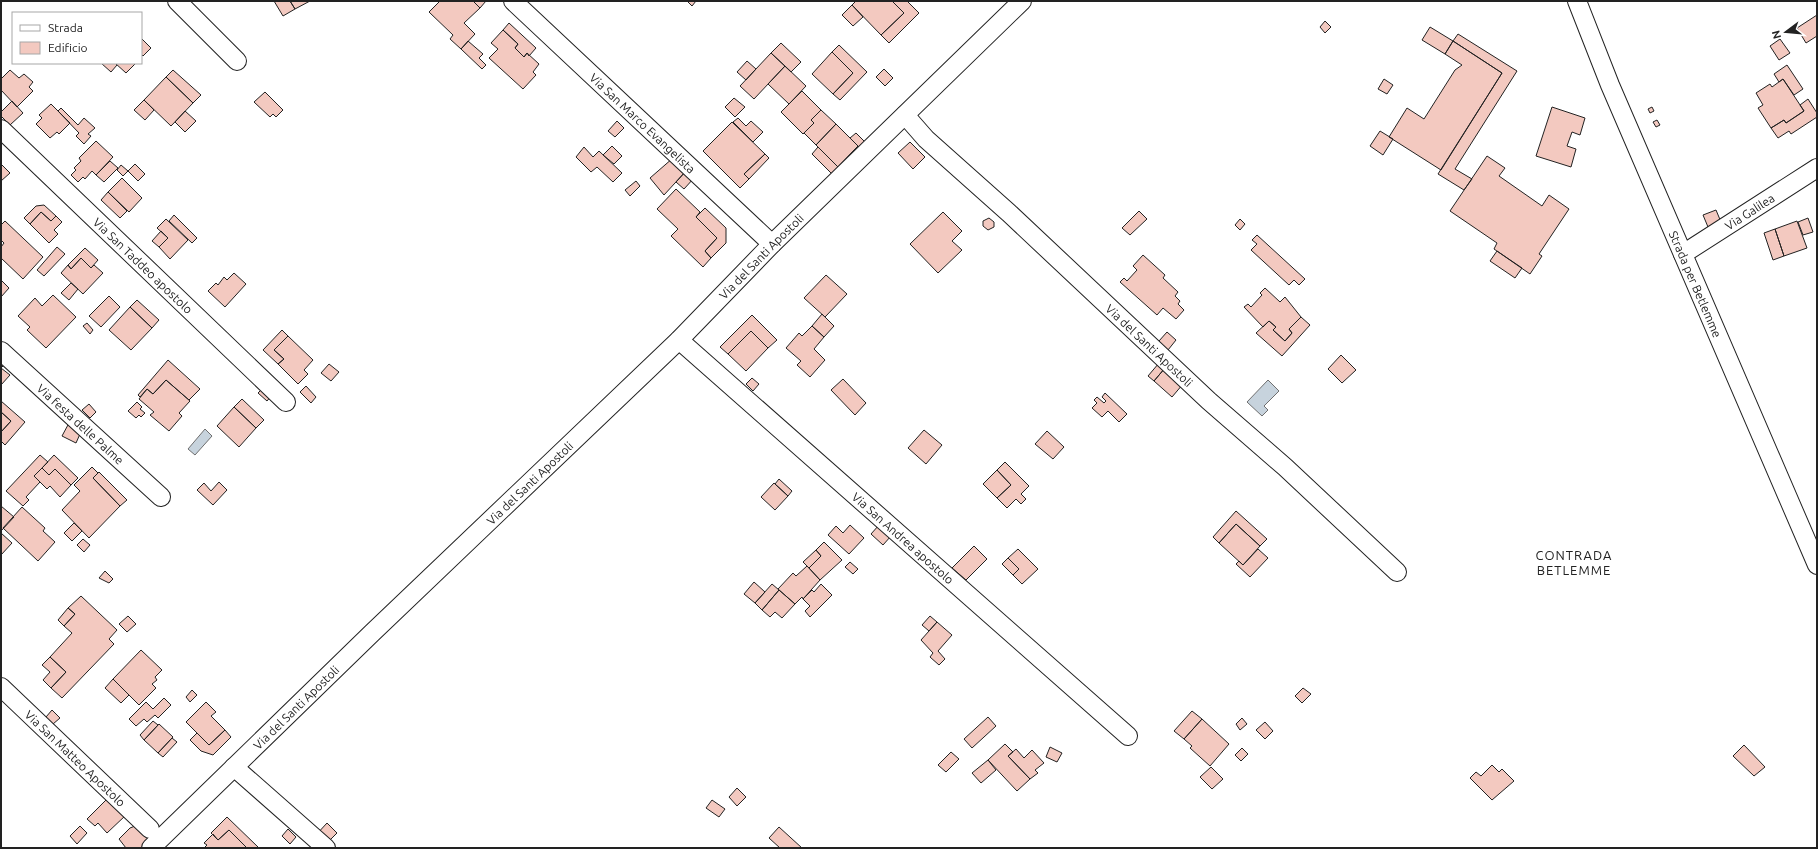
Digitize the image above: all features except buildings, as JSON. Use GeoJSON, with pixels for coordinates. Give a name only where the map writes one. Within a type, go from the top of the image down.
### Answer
{"type":"FeatureCollection","features":[{"type":"Feature","properties":{"kind":"street"},"geometry":{"type":"LineString","coordinates":[[177,1],[237,61]]}},
{"type":"Feature","properties":{"kind":"street","name":"Via San Marco Evangelista"},"geometry":{"type":"LineString","coordinates":[[513,1],[772,244]]}},
{"type":"Feature","properties":{"kind":"street","name":"Via del Santi Apostoli"},"geometry":{"type":"LineString","coordinates":[[151,848],[679,340],[772,244],[1022,1]]}},
{"type":"Feature","properties":{"kind":"street","name":"Strada per Betlemme"},"geometry":{"type":"LineString","coordinates":[[1577,1],[1610,85],[1817,565]]}},
{"type":"Feature","properties":{"kind":"street","name":"Via del Santi Apostoli"},"geometry":{"type":"LineString","coordinates":[[905,115],[926,139],[1054,254],[1209,401],[1285,467],[1397,572]]}},
{"type":"Feature","properties":{"kind":"street","name":"Via San Taddeo apostolo"},"geometry":{"type":"LineString","coordinates":[[1,129],[286,402]]}},
{"type":"Feature","properties":{"kind":"street","name":"Via Galilea"},"geometry":{"type":"LineString","coordinates":[[1683,254],[1817,168]]}},
{"type":"Feature","properties":{"kind":"street","name":"Via San Andrea apostolo"},"geometry":{"type":"LineString","coordinates":[[679,340],[1128,736]]}},
{"type":"Feature","properties":{"kind":"street","name":"Via festa delle Palme"},"geometry":{"type":"LineString","coordinates":[[1,351],[161,498]]}},
{"type":"Feature","properties":{"kind":"street","name":"Via San Matteo Apostolo"},"geometry":{"type":"LineString","coordinates":[[1,688],[150,829]]}},
{"type":"Feature","properties":{"kind":"street"},"geometry":{"type":"LineString","coordinates":[[234,767],[326,848]]}},
{"type":"Feature","properties":{"kind":"shaded area"},"geometry":{"type":"Polygon","coordinates":[[[1268,380],[1279,391],[1264,406],[1268,410],[1262,416],[1247,402],[1268,380]]]}},
{"type":"Feature","properties":{"kind":"shaded area"},"geometry":{"type":"Polygon","coordinates":[[[205,429],[212,436],[195,455],[188,449],[205,429]]]}},
{"type":"Feature","properties":{"kind":"district","name":"CONTRADA BETLEMME"},"geometry":{"type":"Point","coordinates":[1574,562]}}]}
